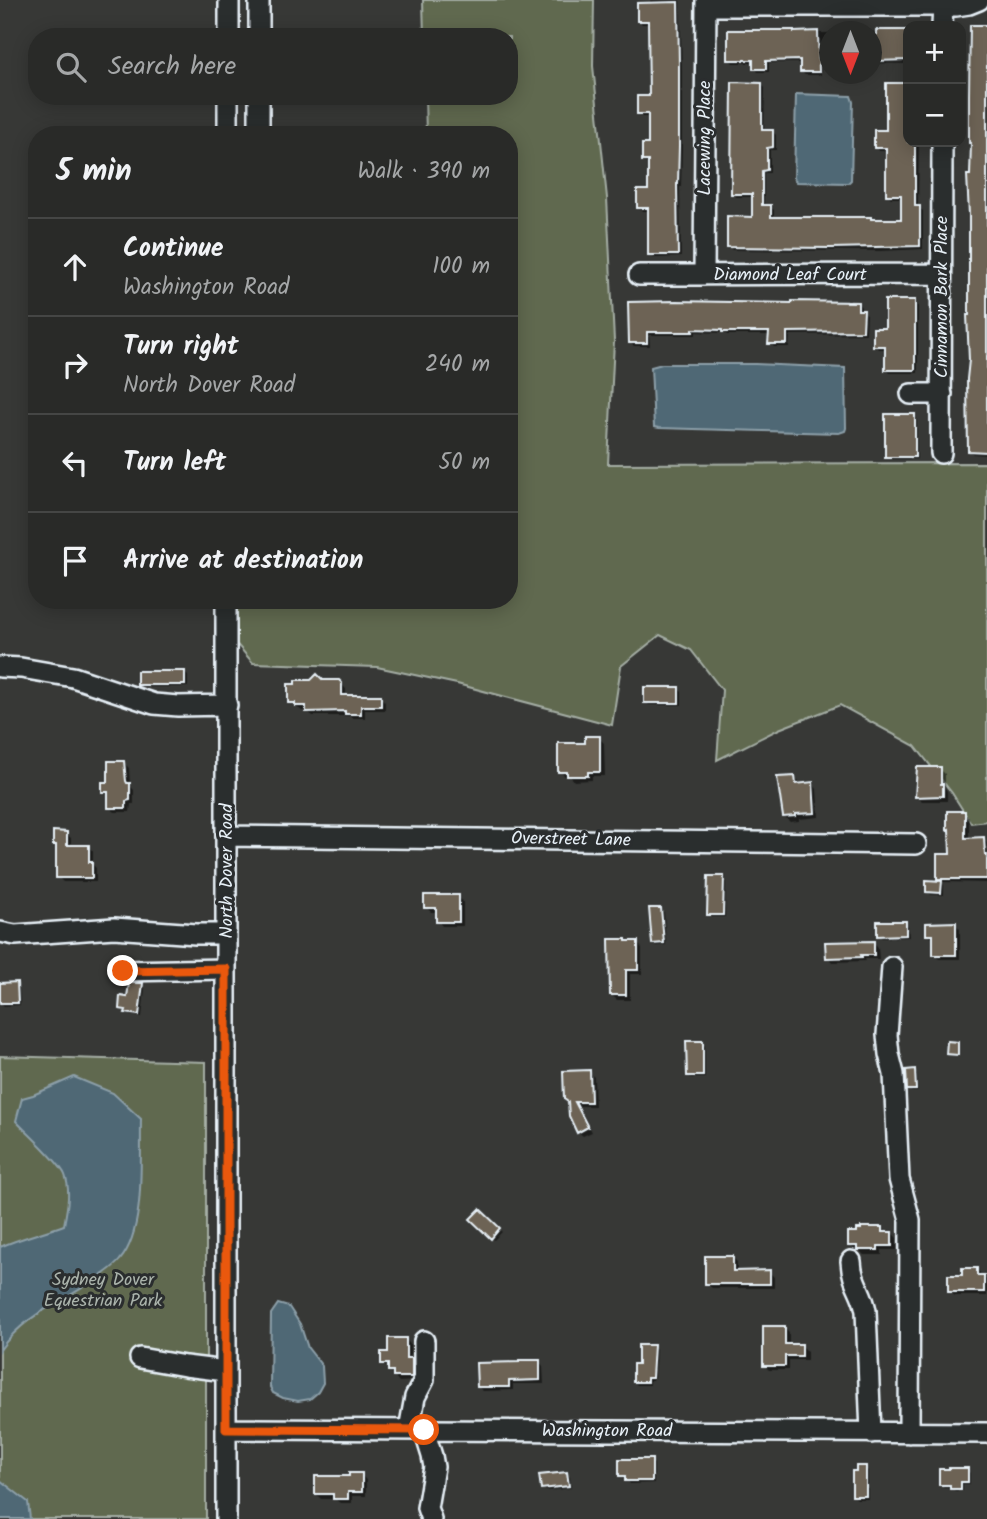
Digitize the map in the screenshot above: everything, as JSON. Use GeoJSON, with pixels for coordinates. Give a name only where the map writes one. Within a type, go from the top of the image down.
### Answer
{"type":"FeatureCollection","features":[{"type":"Feature","properties":{"kind":"street"},"geometry":{"type":"LineString","coordinates":[[229,0],[229,28]]}},
{"type":"Feature","properties":{"kind":"street"},"geometry":{"type":"LineString","coordinates":[[259,0],[259,28]]}},
{"type":"Feature","properties":{"kind":"street"},"geometry":{"type":"LineString","coordinates":[[706,3],[943,6],[969,4],[979,0]]}},
{"type":"Feature","properties":{"kind":"street","name":"Lacewing Place"},"geometry":{"type":"LineString","coordinates":[[704,275],[706,3]]}},
{"type":"Feature","properties":{"kind":"street"},"geometry":{"type":"LineString","coordinates":[[943,6],[943,21]]}},
{"type":"Feature","properties":{"kind":"street"},"geometry":{"type":"LineString","coordinates":[[228,105],[228,126]]}},
{"type":"Feature","properties":{"kind":"street"},"geometry":{"type":"LineString","coordinates":[[259,105],[259,126]]}},
{"type":"Feature","properties":{"kind":"street","name":"Cinnamon Bark Place"},"geometry":{"type":"LineString","coordinates":[[941,453],[942,147]]}},
{"type":"Feature","properties":{"kind":"street","name":"Diamond Leaf Court"},"geometry":{"type":"LineString","coordinates":[[639,275],[941,274]]}},
{"type":"Feature","properties":{"kind":"street"},"geometry":{"type":"LineString","coordinates":[[911,394],[942,394]]}},
{"type":"Feature","properties":{"kind":"street","name":"North Dover Road"},"geometry":{"type":"LineString","coordinates":[[226,609],[226,1519]]}},
{"type":"Feature","properties":{"kind":"street"},"geometry":{"type":"LineString","coordinates":[[0,667],[73,677],[154,704],[227,705]]}},
{"type":"Feature","properties":{"kind":"street","name":"Overstreet Lane"},"geometry":{"type":"LineString","coordinates":[[227,836],[916,844]]}},
{"type":"Feature","properties":{"kind":"street"},"geometry":{"type":"LineString","coordinates":[[0,932],[15,934],[114,928],[226,934]]}},
{"type":"Feature","properties":{"kind":"street"},"geometry":{"type":"LineString","coordinates":[[891,967],[887,1035],[894,1074],[900,1179],[910,1220],[909,1433]]}},
{"type":"Feature","properties":{"kind":"street"},"geometry":{"type":"LineString","coordinates":[[123,971],[226,969]]}},
{"type":"Feature","properties":{"kind":"street"},"geometry":{"type":"LineString","coordinates":[[852,1261],[852,1274],[864,1299],[866,1311],[871,1433]]}},
{"type":"Feature","properties":{"kind":"street"},"geometry":{"type":"LineString","coordinates":[[424,1341],[424,1380],[415,1397],[416,1430],[432,1456],[434,1466],[427,1508],[430,1519]]}},
{"type":"Feature","properties":{"kind":"street"},"geometry":{"type":"LineString","coordinates":[[140,1358],[226,1371]]}},
{"type":"Feature","properties":{"kind":"street","name":"Washington Road"},"geometry":{"type":"LineString","coordinates":[[226,1429],[871,1433],[985,1430]]}},
{"type":"Feature","properties":{"kind":"green space"},"geometry":{"type":"Polygon","coordinates":[[[423,0],[594,0],[593,66],[607,198],[614,341],[608,464],[987,463],[987,821],[971,823],[952,793],[915,746],[840,705],[779,729],[717,760],[722,690],[691,650],[660,635],[621,666],[612,725],[457,684],[377,667],[253,663],[233,640],[233,609],[518,609],[518,126],[426,126],[425,105],[518,105],[518,28],[424,28],[423,0]]]}},
{"type":"Feature","properties":{"kind":"green space","name":"Sydney Dover Equestrian Park"},"geometry":{"type":"Polygon","coordinates":[[[0,1056],[206,1062],[206,1519],[0,1519],[0,1056]]]}},
{"type":"Feature","properties":{"kind":"water"},"geometry":{"type":"Polygon","coordinates":[[[796,94],[851,96],[851,180],[848,183],[796,182],[796,94]]]}},
{"type":"Feature","properties":{"kind":"water"},"geometry":{"type":"Polygon","coordinates":[[[662,364],[845,368],[845,431],[839,433],[654,427],[651,367],[662,364]]]}},
{"type":"Feature","properties":{"kind":"water"},"geometry":{"type":"Polygon","coordinates":[[[74,1077],[113,1093],[141,1119],[140,1193],[134,1231],[128,1247],[116,1264],[30,1319],[0,1350],[0,1247],[64,1225],[68,1200],[67,1181],[62,1169],[16,1121],[22,1098],[74,1077]]]}},
{"type":"Feature","properties":{"kind":"water"},"geometry":{"type":"Polygon","coordinates":[[[278,1304],[289,1307],[300,1324],[308,1348],[322,1366],[323,1383],[310,1399],[298,1401],[283,1398],[273,1393],[270,1387],[271,1314],[278,1304]]]}},
{"type":"Feature","properties":{"kind":"water"},"geometry":{"type":"Polygon","coordinates":[[[0,1480],[28,1502],[30,1519],[0,1519],[0,1480]]]}},
{"type":"Feature","properties":{"kind":"building"},"geometry":{"type":"Polygon","coordinates":[[[678,2],[678,255],[648,255],[648,208],[637,208],[637,190],[648,190],[648,161],[642,161],[642,144],[648,144],[648,114],[637,114],[637,96],[649,96],[648,21],[637,21],[637,3],[678,2]]]}},
{"type":"Feature","properties":{"kind":"building"},"geometry":{"type":"Polygon","coordinates":[[[970,25],[987,25],[987,452],[968,451],[967,175],[970,175],[971,143],[970,25]]]}},
{"type":"Feature","properties":{"kind":"building"},"geometry":{"type":"Polygon","coordinates":[[[728,30],[818,31],[819,72],[800,72],[800,60],[766,61],[766,69],[753,69],[753,60],[728,60],[728,30]]]}},
{"type":"Feature","properties":{"kind":"building"},"geometry":{"type":"Polygon","coordinates":[[[882,30],[903,30],[903,60],[882,61],[882,30]]]}},
{"type":"Feature","properties":{"kind":"building"},"geometry":{"type":"Polygon","coordinates":[[[732,82],[762,83],[762,130],[773,130],[773,147],[767,148],[767,170],[762,171],[762,205],[771,205],[771,217],[901,219],[901,195],[886,195],[886,148],[874,148],[874,130],[886,130],[886,83],[903,83],[903,147],[915,147],[915,206],[920,206],[920,246],[727,247],[727,216],[752,217],[752,194],[731,194],[732,82]]]}},
{"type":"Feature","properties":{"kind":"building"},"geometry":{"type":"Polygon","coordinates":[[[885,300],[915,300],[915,370],[885,370],[885,346],[873,346],[873,328],[885,328],[885,300]]]}},
{"type":"Feature","properties":{"kind":"building"},"geometry":{"type":"Polygon","coordinates":[[[628,302],[858,302],[858,310],[864,310],[863,331],[787,332],[787,344],[768,344],[769,332],[693,329],[693,332],[647,332],[647,343],[629,343],[628,302]]]}},
{"type":"Feature","properties":{"kind":"building"},"geometry":{"type":"Polygon","coordinates":[[[885,414],[915,414],[915,457],[885,457],[885,414]]]}},
{"type":"Feature","properties":{"kind":"building"},"geometry":{"type":"Polygon","coordinates":[[[137,671],[185,671],[185,685],[137,685],[137,671]]]}},
{"type":"Feature","properties":{"kind":"building"},"geometry":{"type":"Polygon","coordinates":[[[317,674],[323,680],[339,680],[342,683],[342,695],[381,695],[381,706],[361,706],[361,714],[345,714],[345,711],[306,712],[306,706],[288,703],[288,684],[295,684],[295,680],[311,680],[317,674]]]}},
{"type":"Feature","properties":{"kind":"building"},"geometry":{"type":"Polygon","coordinates":[[[644,687],[679,687],[679,703],[644,703],[644,687]]]}},
{"type":"Feature","properties":{"kind":"building"},"geometry":{"type":"Polygon","coordinates":[[[585,736],[600,736],[600,772],[588,772],[588,776],[567,776],[567,772],[558,772],[558,743],[585,743],[585,736]]]}},
{"type":"Feature","properties":{"kind":"building"},"geometry":{"type":"Polygon","coordinates":[[[108,761],[124,761],[126,781],[130,783],[130,800],[126,801],[126,808],[108,808],[108,792],[102,792],[102,782],[108,782],[108,761]]]}},
{"type":"Feature","properties":{"kind":"building"},"geometry":{"type":"Polygon","coordinates":[[[917,767],[941,767],[943,796],[915,797],[917,767]]]}},
{"type":"Feature","properties":{"kind":"building"},"geometry":{"type":"Polygon","coordinates":[[[795,776],[796,784],[813,782],[815,813],[783,817],[777,777],[795,776]]]}},
{"type":"Feature","properties":{"kind":"building"},"geometry":{"type":"Polygon","coordinates":[[[947,811],[965,811],[965,838],[984,837],[987,879],[937,879],[937,854],[950,854],[947,811]]]}},
{"type":"Feature","properties":{"kind":"building"},"geometry":{"type":"Polygon","coordinates":[[[53,831],[67,832],[67,845],[89,845],[92,878],[56,878],[56,845],[53,845],[53,831]]]}},
{"type":"Feature","properties":{"kind":"building"},"geometry":{"type":"Polygon","coordinates":[[[708,876],[724,876],[723,915],[707,915],[708,876]]]}},
{"type":"Feature","properties":{"kind":"building"},"geometry":{"type":"Polygon","coordinates":[[[926,880],[942,881],[941,893],[926,892],[926,880]]]}},
{"type":"Feature","properties":{"kind":"building"},"geometry":{"type":"Polygon","coordinates":[[[424,895],[459,895],[459,922],[436,922],[436,908],[424,908],[424,895]]]}},
{"type":"Feature","properties":{"kind":"building"},"geometry":{"type":"Polygon","coordinates":[[[649,908],[661,908],[664,943],[652,944],[649,908]]]}},
{"type":"Feature","properties":{"kind":"building"},"geometry":{"type":"Polygon","coordinates":[[[877,921],[906,921],[906,935],[877,936],[877,921]]]}},
{"type":"Feature","properties":{"kind":"building"},"geometry":{"type":"Polygon","coordinates":[[[956,922],[956,955],[933,955],[933,935],[926,935],[926,923],[956,922]]]}},
{"type":"Feature","properties":{"kind":"building"},"geometry":{"type":"Polygon","coordinates":[[[609,939],[638,941],[638,970],[626,970],[626,995],[610,995],[609,939]]]}},
{"type":"Feature","properties":{"kind":"building"},"geometry":{"type":"Polygon","coordinates":[[[874,941],[874,955],[826,958],[825,942],[874,941]]]}},
{"type":"Feature","properties":{"kind":"building"},"geometry":{"type":"Polygon","coordinates":[[[17,982],[18,1003],[0,1003],[0,983],[17,982]]]}},
{"type":"Feature","properties":{"kind":"building"},"geometry":{"type":"Polygon","coordinates":[[[129,983],[143,983],[139,1015],[125,1013],[126,1010],[119,1009],[120,996],[127,997],[129,983]]]}},
{"type":"Feature","properties":{"kind":"building"},"geometry":{"type":"Polygon","coordinates":[[[686,1041],[703,1041],[703,1076],[687,1076],[686,1041]]]}},
{"type":"Feature","properties":{"kind":"building"},"geometry":{"type":"Polygon","coordinates":[[[947,1041],[958,1042],[958,1055],[946,1054],[947,1041]]]}},
{"type":"Feature","properties":{"kind":"building"},"geometry":{"type":"Polygon","coordinates":[[[915,1069],[916,1090],[907,1090],[906,1070],[915,1069]]]}},
{"type":"Feature","properties":{"kind":"building"},"geometry":{"type":"Polygon","coordinates":[[[590,1070],[591,1102],[575,1102],[588,1127],[577,1133],[569,1116],[568,1102],[564,1099],[563,1071],[590,1070]]]}},
{"type":"Feature","properties":{"kind":"building"},"geometry":{"type":"Polygon","coordinates":[[[480,1209],[500,1228],[491,1239],[470,1219],[480,1209]]]}},
{"type":"Feature","properties":{"kind":"building"},"geometry":{"type":"Polygon","coordinates":[[[861,1227],[882,1227],[882,1232],[892,1232],[892,1246],[878,1246],[878,1250],[857,1250],[857,1246],[848,1246],[848,1232],[857,1232],[861,1227]]]}},
{"type":"Feature","properties":{"kind":"building"},"geometry":{"type":"Polygon","coordinates":[[[705,1256],[733,1256],[733,1271],[770,1270],[770,1284],[705,1284],[705,1256]]]}},
{"type":"Feature","properties":{"kind":"building"},"geometry":{"type":"Polygon","coordinates":[[[962,1268],[977,1268],[977,1275],[984,1275],[984,1292],[948,1292],[948,1275],[962,1275],[962,1268]]]}},
{"type":"Feature","properties":{"kind":"building"},"geometry":{"type":"Polygon","coordinates":[[[763,1326],[785,1326],[785,1344],[802,1344],[802,1356],[785,1356],[785,1366],[763,1366],[763,1326]]]}},
{"type":"Feature","properties":{"kind":"building"},"geometry":{"type":"Polygon","coordinates":[[[388,1338],[406,1338],[406,1358],[412,1358],[412,1377],[393,1377],[393,1371],[388,1371],[388,1364],[381,1364],[381,1352],[388,1352],[388,1338]]]}},
{"type":"Feature","properties":{"kind":"building"},"geometry":{"type":"Polygon","coordinates":[[[638,1345],[654,1345],[652,1378],[647,1378],[647,1382],[633,1382],[633,1364],[638,1364],[638,1345]]]}},
{"type":"Feature","properties":{"kind":"building"},"geometry":{"type":"Polygon","coordinates":[[[540,1360],[540,1380],[509,1381],[509,1387],[477,1387],[476,1363],[540,1360]]]}},
{"type":"Feature","properties":{"kind":"building"},"geometry":{"type":"Polygon","coordinates":[[[619,1459],[652,1459],[652,1481],[625,1481],[625,1476],[619,1476],[619,1459]]]}},
{"type":"Feature","properties":{"kind":"building"},"geometry":{"type":"Polygon","coordinates":[[[856,1466],[866,1466],[866,1496],[852,1496],[852,1471],[856,1471],[856,1466]]]}},
{"type":"Feature","properties":{"kind":"building"},"geometry":{"type":"Polygon","coordinates":[[[968,1468],[968,1482],[961,1482],[961,1489],[939,1485],[939,1469],[968,1468]]]}},
{"type":"Feature","properties":{"kind":"building"},"geometry":{"type":"Polygon","coordinates":[[[567,1472],[569,1486],[541,1489],[539,1475],[567,1472]]]}},
{"type":"Feature","properties":{"kind":"building"},"geometry":{"type":"Polygon","coordinates":[[[349,1473],[362,1473],[362,1492],[348,1492],[348,1499],[333,1499],[333,1494],[315,1494],[315,1476],[349,1476],[349,1473]]]}},
{"type":"Feature","properties":{"kind":"route"},"geometry":{"type":"LineString","coordinates":[[123,971],[226,969],[226,1429],[424,1430]]}}]}
